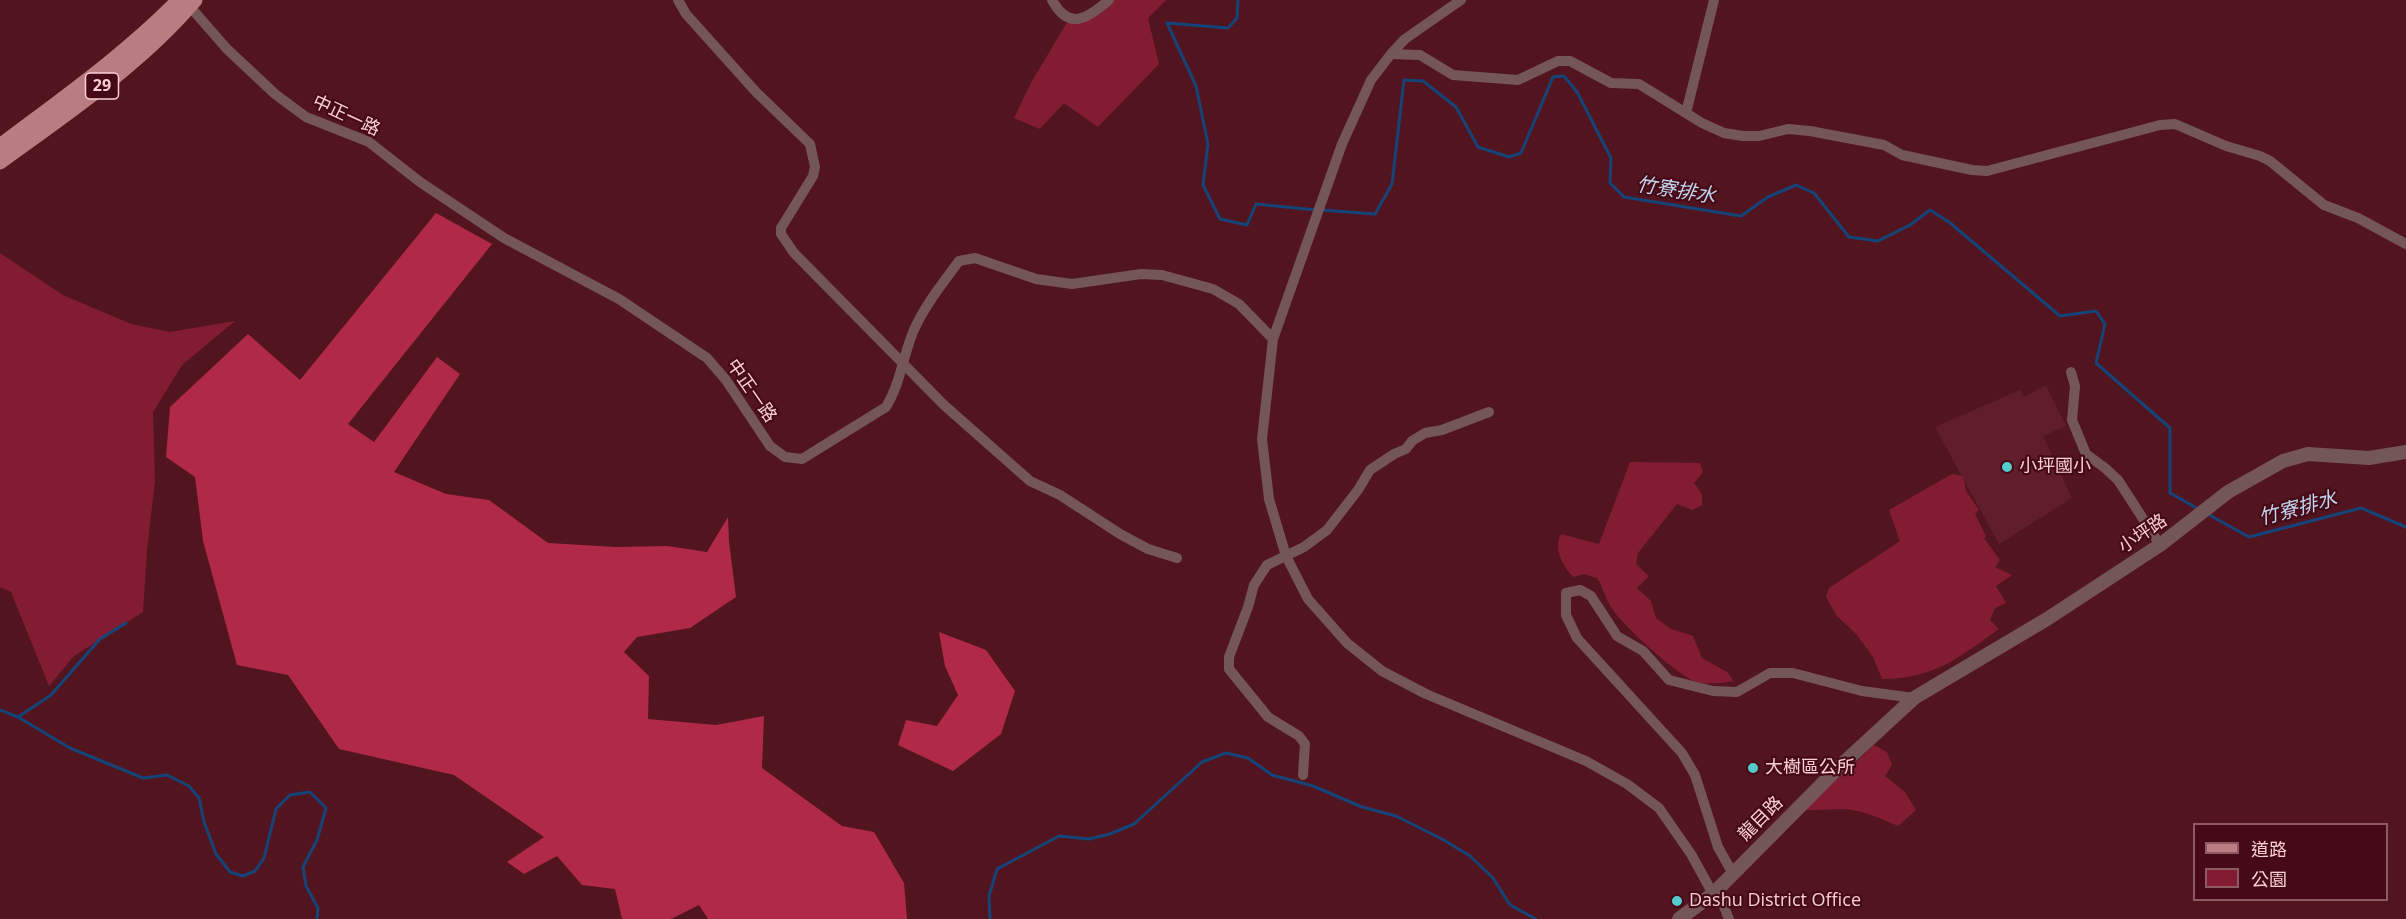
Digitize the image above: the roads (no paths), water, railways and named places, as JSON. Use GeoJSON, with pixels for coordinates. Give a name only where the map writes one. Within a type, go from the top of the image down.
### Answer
{"type":"FeatureCollection","features":[{"type":"Feature","properties":{"kind":"main road","name":"29"},"geometry":{"type":"LineString","coordinates":[[0,146],[108,66],[189,1]]}},
{"type":"Feature","properties":{"kind":"main road","name":"29"},"geometry":{"type":"LineString","coordinates":[[0,162],[115,76],[156,41],[189,1]]}},
{"type":"Feature","properties":{"kind":"street"},"geometry":{"type":"LineString","coordinates":[[678,0],[686,14],[756,92],[810,144],[815,167],[781,228],[784,241],[944,405],[1030,481],[1060,495],[1120,534],[1148,549],[1177,558]]}},
{"type":"Feature","properties":{"kind":"street"},"geometry":{"type":"LineString","coordinates":[[1052,0],[1063,17],[1074,20],[1083,19],[1109,0]]}},
{"type":"Feature","properties":{"kind":"street"},"geometry":{"type":"LineString","coordinates":[[1461,0],[1405,39],[1391,54],[1371,80],[1347,133],[1273,339],[1262,439],[1269,499],[1286,556],[1308,599],[1347,643],[1382,671],[1426,694],[1587,761],[1627,784],[1659,808],[1691,854],[1713,894],[1723,904],[1729,919]]}},
{"type":"Feature","properties":{"kind":"street"},"geometry":{"type":"LineString","coordinates":[[1686,113],[1714,0]]}},
{"type":"Feature","properties":{"kind":"street","name":"中正一路"},"geometry":{"type":"LineString","coordinates":[[189,1],[227,49],[275,94],[306,117],[369,142],[420,182],[504,238],[619,299],[707,358],[726,380],[770,446],[785,458],[802,459],[886,407],[914,332],[927,307],[959,261],[975,258],[1036,279],[1072,284],[1141,274],[1162,275],[1213,289],[1239,304],[1273,339]]}},
{"type":"Feature","properties":{"kind":"street"},"geometry":{"type":"LineString","coordinates":[[1391,54],[1420,55],[1453,75],[1518,81],[1558,61],[1570,61],[1611,83],[1639,84],[1724,133],[1759,136],[1788,129],[1810,131],[1884,146],[1902,155],[1972,170],[1987,171],[2160,125],[2175,124],[2226,146],[2270,161],[2324,205],[2358,218],[2406,244]]}},
{"type":"Feature","properties":{"kind":"street"},"geometry":{"type":"LineString","coordinates":[[2071,372],[2075,386],[2072,420],[2086,454],[2118,480],[2160,545]]}},
{"type":"Feature","properties":{"kind":"street"},"geometry":{"type":"LineString","coordinates":[[1303,776],[1305,744],[1299,736],[1268,717],[1230,674],[1228,663],[1254,585],[1267,565],[1304,547],[1327,530],[1358,490],[1370,470],[1406,449],[1412,441],[1425,433],[1442,430],[1489,412]]}},
{"type":"Feature","properties":{"kind":"street","name":"小坪路"},"geometry":{"type":"LineString","coordinates":[[1914,698],[2047,619],[2160,545],[2247,480],[2283,461],[2308,454],[2369,458],[2406,452]]}},
{"type":"Feature","properties":{"kind":"street"},"geometry":{"type":"LineString","coordinates":[[1732,872],[1718,847],[1695,775],[1683,753],[1577,638],[1566,615],[1566,593],[1580,590],[1591,596],[1617,636],[1643,651],[1670,680],[1713,691],[1737,692],[1770,673],[1793,673],[1862,691],[1914,698]]}},
{"type":"Feature","properties":{"kind":"street","name":"龍目路"},"geometry":{"type":"LineString","coordinates":[[1679,919],[1713,894],[1732,872],[1837,769],[1914,698]]}},
{"type":"Feature","properties":{"kind":"waterway","name":"竹寮排水"},"geometry":{"type":"LineString","coordinates":[[1238,0],[1237,18],[1228,28],[1167,23],[1196,86],[1208,144],[1203,185],[1220,219],[1247,225],[1256,204],[1316,210]]}},
{"type":"Feature","properties":{"kind":"waterway","name":"竹寮排水"},"geometry":{"type":"LineString","coordinates":[[1322,210],[1375,214],[1392,184],[1404,80],[1423,81],[1456,107],[1478,147],[1509,157],[1521,153],[1553,77],[1564,76],[1577,92],[1611,158],[1610,183],[1624,197],[1741,216],[1768,197],[1796,185],[1814,193],[1849,237],[1878,241],[1910,225],[1930,210],[1949,222],[2060,316],[2096,311],[2105,324],[2096,363],[2170,428],[2170,493],[2200,510]]}},
{"type":"Feature","properties":{"kind":"waterway","name":"竹寮排水"},"geometry":{"type":"LineString","coordinates":[[2206,513],[2249,537],[2361,508],[2406,527]]}},
{"type":"Feature","properties":{"kind":"waterway"},"geometry":{"type":"LineString","coordinates":[[18,717],[51,695],[100,639],[126,623]]}},
{"type":"Feature","properties":{"kind":"waterway"},"geometry":{"type":"LineString","coordinates":[[0,710],[18,717],[70,748],[143,778],[167,775],[189,786],[199,798],[204,822],[216,854],[230,872],[243,876],[255,871],[264,858],[276,809],[290,795],[310,792],[326,808],[317,840],[303,867],[306,886],[318,908],[317,919]]}},
{"type":"Feature","properties":{"kind":"waterway"},"geometry":{"type":"LineString","coordinates":[[990,919],[989,896],[997,869],[1059,836],[1089,839],[1110,834],[1134,824],[1202,762],[1226,753],[1248,758],[1272,775],[1313,786],[1362,807],[1396,816],[1442,839],[1470,856],[1493,878],[1510,905],[1536,919]]}},
{"type":"Feature","properties":{"kind":"place","name":"小坪國小"},"geometry":{"type":"Point","coordinates":[2007,467]}},
{"type":"Feature","properties":{"kind":"place","name":"大樹區公所"},"geometry":{"type":"Point","coordinates":[1753,768]}},
{"type":"Feature","properties":{"kind":"place","name":"Dashu District Office"},"geometry":{"type":"Point","coordinates":[1677,901]}}]}
